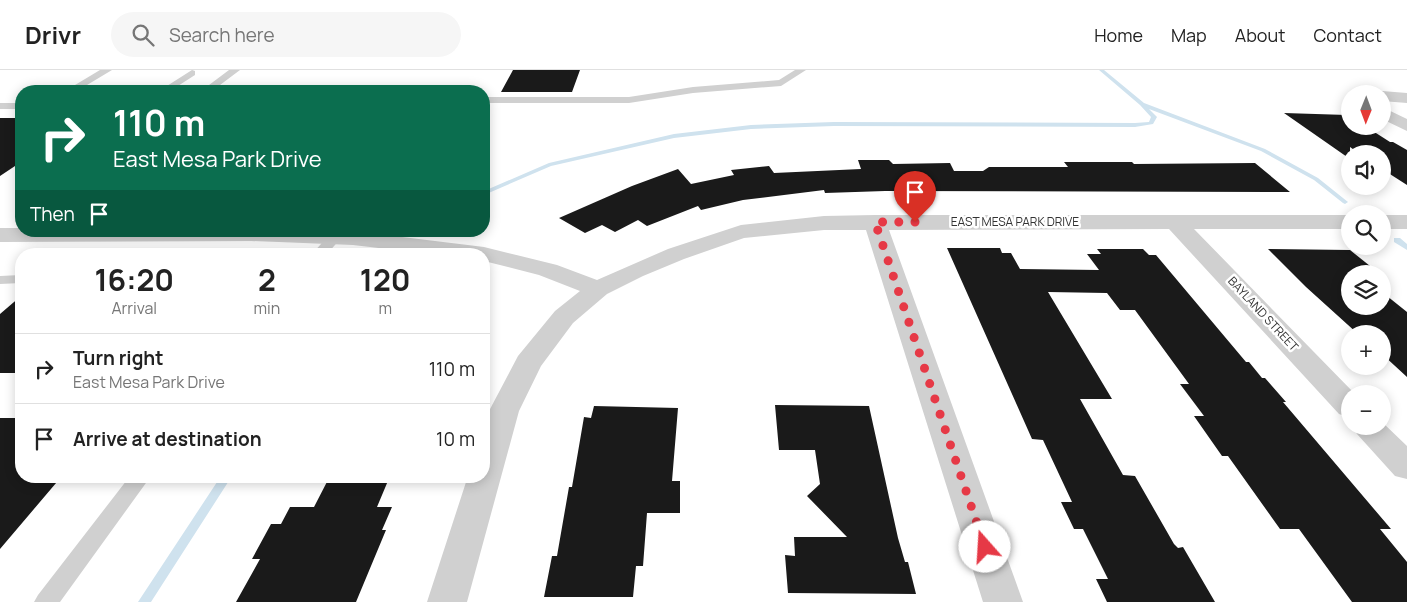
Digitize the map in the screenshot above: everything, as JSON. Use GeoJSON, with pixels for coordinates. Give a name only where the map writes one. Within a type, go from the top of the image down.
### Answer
{"type":"FeatureCollection","features":[{"type":"Feature","properties":{"kind":"street"},"geometry":{"type":"LineString","coordinates":[[1391,97],[1407,98]]}},
{"type":"Feature","properties":{"kind":"street"},"geometry":{"type":"LineString","coordinates":[[1391,117],[1407,126]]}},
{"type":"Feature","properties":{"kind":"street"},"geometry":{"type":"LineString","coordinates":[[875,222],[1003,602]]}},
{"type":"Feature","properties":{"kind":"street","name":"EAST MESA PARK DRIVE"},"geometry":{"type":"LineString","coordinates":[[490,458],[504,411],[528,363],[564,317],[598,289],[634,271],[659,260],[741,232],[815,224],[875,222],[1341,222]]}},
{"type":"Feature","properties":{"kind":"street","name":"BAYLAND STREET"},"geometry":{"type":"LineString","coordinates":[[1175,222],[1341,397]]}},
{"type":"Feature","properties":{"kind":"street"},"geometry":{"type":"LineString","coordinates":[[1391,222],[1407,222]]}},
{"type":"Feature","properties":{"kind":"street"},"geometry":{"type":"LineString","coordinates":[[335,237],[440,248]]}},
{"type":"Feature","properties":{"kind":"street"},"geometry":{"type":"LineString","coordinates":[[490,256],[548,270],[598,289]]}},
{"type":"Feature","properties":{"kind":"street"},"geometry":{"type":"LineString","coordinates":[[1377,435],[1407,467]]}},
{"type":"Feature","properties":{"kind":"street","name":"EAST MESA PARK DRIVE"},"geometry":{"type":"LineString","coordinates":[[447,602],[483,483]]}},
{"type":"Feature","properties":{"kind":"lane"},"geometry":{"type":"LineString","coordinates":[[81,85],[107,70]]}},
{"type":"Feature","properties":{"kind":"lane"},"geometry":{"type":"LineString","coordinates":[[214,85],[235,70]]}},
{"type":"Feature","properties":{"kind":"lane"},"geometry":{"type":"LineString","coordinates":[[490,100],[629,100],[692,90],[781,83],[801,70]]}},
{"type":"Feature","properties":{"kind":"lane"},"geometry":{"type":"LineString","coordinates":[[173,85],[192,73]]}},
{"type":"Feature","properties":{"kind":"lane"},"geometry":{"type":"LineString","coordinates":[[0,106],[15,106]]}},
{"type":"Feature","properties":{"kind":"lane"},"geometry":{"type":"LineString","coordinates":[[325,248],[335,237]]}},
{"type":"Feature","properties":{"kind":"lane"},"geometry":{"type":"LineString","coordinates":[[0,280],[15,279]]}},
{"type":"Feature","properties":{"kind":"lane"},"geometry":{"type":"LineString","coordinates":[[46,602],[136,483]]}},
{"type":"Feature","properties":{"kind":"building"},"geometry":{"type":"Polygon","coordinates":[[[513,70],[580,70],[572,92],[501,92],[513,70]]]}},
{"type":"Feature","properties":{"kind":"building"},"geometry":{"type":"Polygon","coordinates":[[[1284,113],[1341,115],[1341,135],[1379,135],[1407,150],[1407,185],[1391,175],[1391,145],[1341,145],[1341,153],[1284,113]]]}},
{"type":"Feature","properties":{"kind":"building"},"geometry":{"type":"Polygon","coordinates":[[[0,118],[15,118],[15,166],[0,176],[0,118]]]}},
{"type":"Feature","properties":{"kind":"building"},"geometry":{"type":"Polygon","coordinates":[[[858,160],[889,160],[893,164],[950,163],[954,171],[983,171],[989,167],[1068,167],[1064,162],[1132,162],[1134,164],[1255,163],[1290,192],[885,191],[825,193],[824,190],[743,200],[701,210],[698,206],[647,226],[638,220],[615,232],[602,225],[585,233],[559,218],[632,186],[678,169],[691,184],[734,175],[731,170],[769,166],[774,173],[861,169],[858,160]]]}},
{"type":"Feature","properties":{"kind":"building"},"geometry":{"type":"Polygon","coordinates":[[[947,248],[1000,248],[1002,253],[1011,253],[1020,269],[1099,270],[1087,254],[1101,254],[1097,249],[1143,249],[1149,255],[1156,255],[1246,362],[1249,362],[1262,378],[1265,378],[1286,402],[1283,402],[1391,529],[1380,529],[1407,562],[1407,602],[1352,602],[1299,529],[1280,529],[1228,456],[1222,456],[1194,416],[1204,416],[1180,384],[1189,384],[1135,310],[1120,310],[1107,293],[1048,292],[1112,399],[1080,399],[1123,475],[1135,476],[1174,544],[1178,548],[1183,547],[1215,602],[1107,602],[1096,579],[1108,579],[1083,529],[1074,529],[1061,502],[1072,502],[1043,440],[1032,439],[947,248]]]}},
{"type":"Feature","properties":{"kind":"building"},"geometry":{"type":"Polygon","coordinates":[[[1268,249],[1341,250],[1341,255],[1356,255],[1369,265],[1341,265],[1341,315],[1391,315],[1391,299],[1407,312],[1407,377],[1391,362],[1391,325],[1348,325],[1268,249]]]}},
{"type":"Feature","properties":{"kind":"building"},"geometry":{"type":"Polygon","coordinates":[[[15,301],[15,373],[0,373],[0,314],[15,301]]]}},
{"type":"Feature","properties":{"kind":"building"},"geometry":{"type":"Polygon","coordinates":[[[775,405],[869,406],[898,538],[905,562],[908,562],[916,594],[788,593],[785,555],[795,556],[794,537],[847,537],[807,496],[820,484],[815,450],[779,450],[775,405]]]}},
{"type":"Feature","properties":{"kind":"building"},"geometry":{"type":"Polygon","coordinates":[[[594,406],[678,408],[672,481],[680,481],[680,513],[647,513],[643,566],[636,566],[633,597],[544,597],[552,556],[557,556],[569,487],[572,487],[584,417],[591,418],[594,406]]]}},
{"type":"Feature","properties":{"kind":"building"},"geometry":{"type":"Polygon","coordinates":[[[0,418],[15,418],[15,483],[56,483],[0,549],[0,418]]]}},
{"type":"Feature","properties":{"kind":"building"},"geometry":{"type":"Polygon","coordinates":[[[326,483],[387,483],[377,507],[392,507],[382,530],[386,530],[356,602],[236,602],[260,559],[252,559],[271,524],[281,524],[290,507],[314,507],[326,483]]]}},
{"type":"Feature","properties":{"kind":"waterway"},"geometry":{"type":"LineString","coordinates":[[1101,70],[1142,104]]}},
{"type":"Feature","properties":{"kind":"waterway"},"geometry":{"type":"LineString","coordinates":[[490,190],[549,165],[674,136],[751,127],[834,124],[1135,125],[1151,123],[1154,117],[1142,104]]}},
{"type":"Feature","properties":{"kind":"waterway"},"geometry":{"type":"LineString","coordinates":[[1142,104],[1263,150],[1316,179],[1345,202]]}},
{"type":"Feature","properties":{"kind":"waterway"},"geometry":{"type":"LineString","coordinates":[[1397,240],[1407,248]]}},
{"type":"Feature","properties":{"kind":"waterway"},"geometry":{"type":"LineString","coordinates":[[144,602],[222,483]]}},
{"type":"Feature","properties":{"kind":"route"},"geometry":{"type":"LineString","coordinates":[[915,222],[875,222],[985,547]]}}]}
